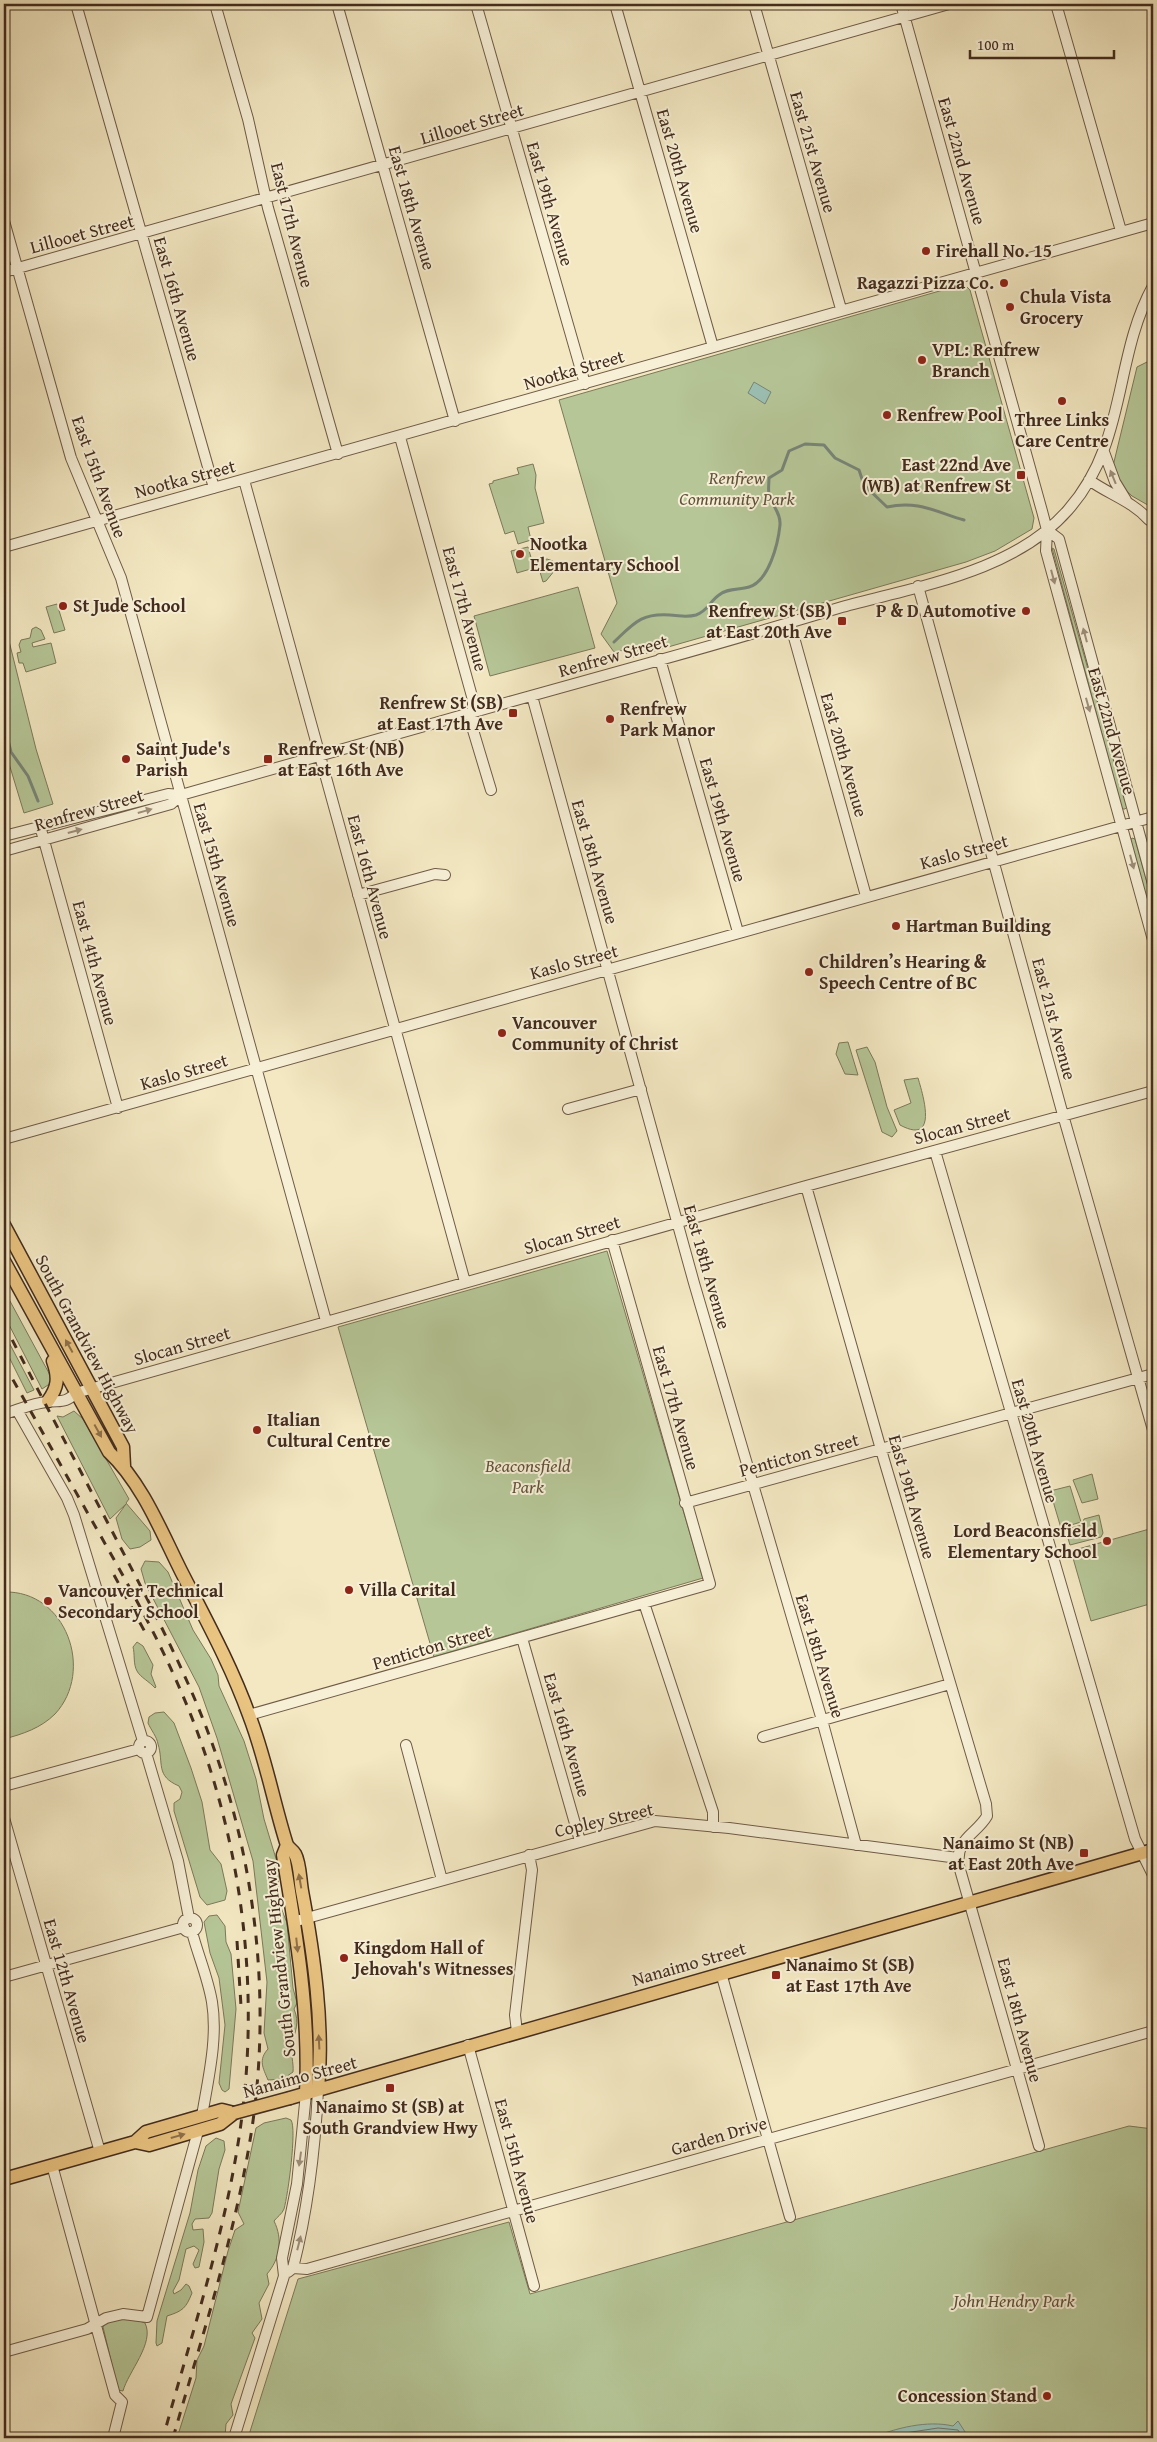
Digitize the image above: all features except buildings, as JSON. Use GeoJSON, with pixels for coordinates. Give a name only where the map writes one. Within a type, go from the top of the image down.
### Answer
{"type":"FeatureCollection","features":[{"type":"Feature","properties":{"kind":"main road","name":"South Grandview Highway"},"geometry":{"type":"LineString","coordinates":[[4,1225],[123,1447],[124,1466]]}},
{"type":"Feature","properties":{"kind":"main road","name":"South Grandview Highway"},"geometry":{"type":"LineString","coordinates":[[4,1261],[109,1452],[124,1466],[161,1532],[226,1658],[249,1715],[271,1780],[286,1845],[283,1855],[294,1921],[307,2067],[312,2092]]}},
{"type":"Feature","properties":{"kind":"main road"},"geometry":{"type":"LineString","coordinates":[[43,1333],[58,1379],[55,1391],[48,1401]]}},
{"type":"Feature","properties":{"kind":"main road","name":"South Grandview Highway"},"geometry":{"type":"LineString","coordinates":[[286,1845],[295,1854],[307,1918],[317,2013],[320,2068],[312,2092]]}},
{"type":"Feature","properties":{"kind":"main road","name":"Nanaimo Street"},"geometry":{"type":"LineString","coordinates":[[4,2179],[135,2142],[146,2132],[202,2116],[228,2112],[312,2092],[468,2045],[1148,1852]]}},
{"type":"Feature","properties":{"kind":"main road","name":"Nanaimo Street"},"geometry":{"type":"LineString","coordinates":[[135,2142],[149,2145],[220,2124],[228,2112]]}},
{"type":"Feature","properties":{"kind":"street","name":"East 16th Avenue"},"geometry":{"type":"LineString","coordinates":[[76,4],[214,488]]}},
{"type":"Feature","properties":{"kind":"street","name":"East 17th Avenue"},"geometry":{"type":"LineString","coordinates":[[215,4],[248,119],[267,199],[338,454]]}},
{"type":"Feature","properties":{"kind":"street","name":"East 18th Avenue"},"geometry":{"type":"LineString","coordinates":[[337,4],[455,421]]}},
{"type":"Feature","properties":{"kind":"street","name":"East 19th Avenue"},"geometry":{"type":"LineString","coordinates":[[476,4],[584,384]]}},
{"type":"Feature","properties":{"kind":"street","name":"East 20th Avenue"},"geometry":{"type":"LineString","coordinates":[[615,4],[713,346]]}},
{"type":"Feature","properties":{"kind":"street","name":"East 21st Avenue"},"geometry":{"type":"LineString","coordinates":[[754,4],[841,309]]}},
{"type":"Feature","properties":{"kind":"street","name":"East 22nd Avenue"},"geometry":{"type":"LineString","coordinates":[[900,4],[1047,530],[1046,551],[1153,940]]}},
{"type":"Feature","properties":{"kind":"street","name":"Lillooet Street"},"geometry":{"type":"LineString","coordinates":[[4,272],[267,199],[949,4]]}},
{"type":"Feature","properties":{"kind":"street"},"geometry":{"type":"LineString","coordinates":[[1056,4],[1121,231]]}},
{"type":"Feature","properties":{"kind":"street","name":"East 15th Avenue"},"geometry":{"type":"LineString","coordinates":[[4,221],[71,458],[121,578],[326,1321]]}},
{"type":"Feature","properties":{"kind":"street","name":"Nootka Street"},"geometry":{"type":"LineString","coordinates":[[4,547],[455,421],[841,309],[1153,223]]}},
{"type":"Feature","properties":{"kind":"street","name":"Renfrew Street"},"geometry":{"type":"LineString","coordinates":[[4,836],[168,794],[181,795],[790,623],[990,564],[1032,542],[1047,530],[1068,510],[1089,480],[1104,452],[1114,424],[1137,323],[1153,286]]}},
{"type":"Feature","properties":{"kind":"street","name":"East 17th Avenue"},"geometry":{"type":"LineString","coordinates":[[400,436],[471,695],[474,713],[474,732],[492,790]]}},
{"type":"Feature","properties":{"kind":"street"},"geometry":{"type":"LineString","coordinates":[[1104,452],[1114,482],[1126,500]]}},
{"type":"Feature","properties":{"kind":"street","name":"East 16th Avenue"},"geometry":{"type":"LineString","coordinates":[[244,480],[465,1282]]}},
{"type":"Feature","properties":{"kind":"street"},"geometry":{"type":"LineString","coordinates":[[1089,480],[1115,497],[1126,500],[1138,508],[1149,520],[1153,520]]}},
{"type":"Feature","properties":{"kind":"street","name":"East 22nd Avenue"},"geometry":{"type":"LineString","coordinates":[[1047,530],[1059,539],[1153,884]]}},
{"type":"Feature","properties":{"kind":"street","name":"East 21st Avenue"},"geometry":{"type":"LineString","coordinates":[[918,586],[1063,1115],[1153,1430]]}},
{"type":"Feature","properties":{"kind":"street","name":"East 20th Avenue"},"geometry":{"type":"LineString","coordinates":[[790,623],[866,896]]}},
{"type":"Feature","properties":{"kind":"street","name":"East 19th Avenue"},"geometry":{"type":"LineString","coordinates":[[660,660],[738,932]]}},
{"type":"Feature","properties":{"kind":"street","name":"East 18th Avenue"},"geometry":{"type":"LineString","coordinates":[[532,696],[676,1222],[822,1720],[856,1845]]}},
{"type":"Feature","properties":{"kind":"street","name":"Renfrew Street"},"geometry":{"type":"LineString","coordinates":[[4,851],[171,804],[181,795]]}},
{"type":"Feature","properties":{"kind":"street","name":"Kaslo Street"},"geometry":{"type":"LineString","coordinates":[[4,1139],[1153,817]]}},
{"type":"Feature","properties":{"kind":"street","name":"East 14th Avenue"},"geometry":{"type":"LineString","coordinates":[[40,826],[118,1108]]}},
{"type":"Feature","properties":{"kind":"street"},"geometry":{"type":"LineString","coordinates":[[358,894],[436,874],[445,875]]}},
{"type":"Feature","properties":{"kind":"street"},"geometry":{"type":"LineString","coordinates":[[568,1109],[641,1089]]}},
{"type":"Feature","properties":{"kind":"street","name":"Slocan Street"},"geometry":{"type":"LineString","coordinates":[[4,1414],[48,1401],[58,1403],[65,1401],[76,1393],[92,1388],[326,1321],[806,1186],[1153,1092]]}},
{"type":"Feature","properties":{"kind":"street","name":"East 20th Avenue"},"geometry":{"type":"LineString","coordinates":[[935,1151],[1135,1839],[1148,1852]]}},
{"type":"Feature","properties":{"kind":"street","name":"East 19th Avenue"},"geometry":{"type":"LineString","coordinates":[[806,1186],[988,1816],[966,1837],[958,1858]]}},
{"type":"Feature","properties":{"kind":"street","name":"East 17th Avenue"},"geometry":{"type":"LineString","coordinates":[[612,1240],[685,1503],[710,1584]]}},
{"type":"Feature","properties":{"kind":"street","name":"Penticton Street"},"geometry":{"type":"LineString","coordinates":[[685,1503],[1153,1374]]}},
{"type":"Feature","properties":{"kind":"street"},"geometry":{"type":"LineString","coordinates":[[17,1410],[68,1498],[142,1748],[178,1860],[188,1926],[212,2003],[212,2054],[202,2116]]}},
{"type":"Feature","properties":{"kind":"street","name":"Penticton Street"},"geometry":{"type":"LineString","coordinates":[[249,1715],[710,1584]]}},
{"type":"Feature","properties":{"kind":"street"},"geometry":{"type":"LineString","coordinates":[[644,1604],[713,1812],[713,1827]]}},
{"type":"Feature","properties":{"kind":"street","name":"East 16th Avenue"},"geometry":{"type":"LineString","coordinates":[[522,1638],[580,1841]]}},
{"type":"Feature","properties":{"kind":"street"},"geometry":{"type":"LineString","coordinates":[[763,1737],[950,1684]]}},
{"type":"Feature","properties":{"kind":"street"},"geometry":{"type":"LineString","coordinates":[[406,1744],[442,1880]]}},
{"type":"Feature","properties":{"kind":"street"},"geometry":{"type":"LineString","coordinates":[[4,1786],[142,1748]]}},
{"type":"Feature","properties":{"kind":"street","name":"East 12th Avenue"},"geometry":{"type":"LineString","coordinates":[[4,1818],[100,2152]]}},
{"type":"Feature","properties":{"kind":"street","name":"Copley Street"},"geometry":{"type":"LineString","coordinates":[[294,1921],[655,1821],[958,1858]]}},
{"type":"Feature","properties":{"kind":"street"},"geometry":{"type":"LineString","coordinates":[[1148,1852],[1153,1875]]}},
{"type":"Feature","properties":{"kind":"street"},"geometry":{"type":"LineString","coordinates":[[517,2032],[516,2014],[532,1870],[529,1855]]}},
{"type":"Feature","properties":{"kind":"street"},"geometry":{"type":"LineString","coordinates":[[958,1858],[970,1902]]}},
{"type":"Feature","properties":{"kind":"street","name":"East 18th Avenue"},"geometry":{"type":"LineString","coordinates":[[970,1902],[1038,2146]]}},
{"type":"Feature","properties":{"kind":"street"},"geometry":{"type":"LineString","coordinates":[[4,1977],[188,1926]]}},
{"type":"Feature","properties":{"kind":"street"},"geometry":{"type":"LineString","coordinates":[[721,1973],[790,2217]]}},
{"type":"Feature","properties":{"kind":"street","name":"Garden Drive"},"geometry":{"type":"LineString","coordinates":[[293,2268],[307,2269],[1153,2031]]}},
{"type":"Feature","properties":{"kind":"street","name":"East 15th Avenue"},"geometry":{"type":"LineString","coordinates":[[468,2045],[534,2286]]}},
{"type":"Feature","properties":{"kind":"street","name":"South Grandview Highway"},"geometry":{"type":"LineString","coordinates":[[293,2268],[304,2224],[312,2174],[312,2092]]}},
{"type":"Feature","properties":{"kind":"street","name":"South Grandview Highway"},"geometry":{"type":"LineString","coordinates":[[234,2438],[284,2276],[282,2258],[297,2184],[312,2092]]}},
{"type":"Feature","properties":{"kind":"street"},"geometry":{"type":"LineString","coordinates":[[4,2352],[82,2330],[106,2318],[123,2314],[147,2317],[198,2131]]}},
{"type":"Feature","properties":{"kind":"street"},"geometry":{"type":"LineString","coordinates":[[52,2165],[114,2396],[122,2402],[114,2438]]}},
{"type":"Feature","properties":{"kind":"street"},"geometry":{"type":"LineString","coordinates":[[284,2276],[293,2268]]}},
{"type":"Feature","properties":{"kind":"green space","name":"Renfrew Community Park"},"geometry":{"type":"Polygon","coordinates":[[[964,284],[970,290],[1034,518],[1032,529],[995,551],[966,562],[633,657],[630,649],[614,652],[601,634],[617,603],[559,400],[964,284]]]}},
{"type":"Feature","properties":{"kind":"green space"},"geometry":{"type":"Polygon","coordinates":[[[1153,359],[1153,508],[1132,496],[1120,485],[1113,466],[1137,367],[1153,359]]]}},
{"type":"Feature","properties":{"kind":"green space"},"geometry":{"type":"Polygon","coordinates":[[[533,464],[536,475],[535,488],[544,523],[528,527],[531,540],[518,544],[514,531],[505,534],[489,484],[493,483],[493,481],[519,474],[517,468],[533,464]]]}},
{"type":"Feature","properties":{"kind":"green space"},"geometry":{"type":"Polygon","coordinates":[[[528,547],[534,568],[517,573],[511,551],[528,547]]]}},
{"type":"Feature","properties":{"kind":"green space"},"geometry":{"type":"Polygon","coordinates":[[[1052,548],[1054,549],[1127,807],[1125,809],[1122,809],[1052,548]]]}},
{"type":"Feature","properties":{"kind":"green space"},"geometry":{"type":"Polygon","coordinates":[[[547,559],[553,561],[555,570],[543,582],[537,562],[547,559]]]}},
{"type":"Feature","properties":{"kind":"green space"},"geometry":{"type":"Polygon","coordinates":[[[578,587],[595,648],[490,676],[474,616],[578,587]]]}},
{"type":"Feature","properties":{"kind":"green space"},"geometry":{"type":"Polygon","coordinates":[[[57,604],[65,630],[54,633],[46,607],[57,604]]]}},
{"type":"Feature","properties":{"kind":"green space"},"geometry":{"type":"Polygon","coordinates":[[[4,621],[36,749],[53,804],[24,813],[4,747],[4,621]]]}},
{"type":"Feature","properties":{"kind":"green space"},"geometry":{"type":"Polygon","coordinates":[[[36,627],[41,630],[45,639],[32,643],[33,647],[51,643],[56,663],[26,672],[23,663],[19,663],[17,653],[21,652],[19,645],[21,640],[30,638],[32,629],[36,627]]]}},
{"type":"Feature","properties":{"kind":"green space"},"geometry":{"type":"Polygon","coordinates":[[[1132,838],[1135,839],[1153,904],[1153,923],[1130,841],[1132,838]]]}},
{"type":"Feature","properties":{"kind":"green space"},"geometry":{"type":"Polygon","coordinates":[[[848,1042],[858,1075],[845,1074],[836,1054],[839,1043],[848,1042]]]}},
{"type":"Feature","properties":{"kind":"green space"},"geometry":{"type":"Polygon","coordinates":[[[867,1047],[875,1062],[887,1107],[897,1131],[892,1137],[882,1132],[856,1050],[867,1047]]]}},
{"type":"Feature","properties":{"kind":"green space"},"geometry":{"type":"Polygon","coordinates":[[[918,1078],[926,1116],[924,1124],[920,1129],[912,1130],[900,1125],[894,1110],[911,1103],[904,1080],[918,1078]]]}},
{"type":"Feature","properties":{"kind":"green space","name":"Beaconsfield Park"},"geometry":{"type":"Polygon","coordinates":[[[607,1251],[703,1578],[434,1657],[338,1327],[607,1251]]]}},
{"type":"Feature","properties":{"kind":"green space"},"geometry":{"type":"Polygon","coordinates":[[[4,1290],[50,1375],[51,1383],[42,1389],[4,1315],[4,1290]]]}},
{"type":"Feature","properties":{"kind":"green space"},"geometry":{"type":"Polygon","coordinates":[[[4,1333],[34,1390],[27,1393],[4,1347],[4,1333]]]}},
{"type":"Feature","properties":{"kind":"green space"},"geometry":{"type":"Polygon","coordinates":[[[74,1411],[83,1419],[129,1499],[126,1503],[150,1531],[151,1540],[140,1547],[130,1549],[122,1539],[116,1518],[126,1504],[110,1519],[57,1416],[63,1417],[74,1411]]]}},
{"type":"Feature","properties":{"kind":"green space"},"geometry":{"type":"Polygon","coordinates":[[[1092,1474],[1098,1499],[1082,1503],[1073,1480],[1092,1474]]]}},
{"type":"Feature","properties":{"kind":"green space"},"geometry":{"type":"Polygon","coordinates":[[[1070,1486],[1081,1522],[1061,1528],[1050,1491],[1070,1486]]]}},
{"type":"Feature","properties":{"kind":"green space"},"geometry":{"type":"Polygon","coordinates":[[[1099,1515],[1103,1533],[1101,1537],[1070,1545],[1067,1535],[1071,1528],[1082,1525],[1084,1519],[1099,1515]]]}},
{"type":"Feature","properties":{"kind":"green space"},"geometry":{"type":"Polygon","coordinates":[[[1153,1528],[1153,1603],[1091,1621],[1071,1551],[1153,1528]]]}},
{"type":"Feature","properties":{"kind":"green space"},"geometry":{"type":"Polygon","coordinates":[[[145,1561],[159,1562],[168,1572],[193,1630],[211,1659],[218,1675],[219,1686],[244,1741],[256,1779],[264,1819],[280,1872],[278,1883],[280,1905],[287,1923],[293,1988],[297,2003],[294,2009],[297,2019],[292,2047],[293,2072],[283,2079],[268,2080],[262,2064],[263,2057],[268,2049],[264,2033],[267,1982],[253,1861],[217,1738],[199,1687],[145,1583],[141,1569],[145,1561]]]}},
{"type":"Feature","properties":{"kind":"green space"},"geometry":{"type":"Polygon","coordinates":[[[4,1592],[26,1595],[44,1604],[58,1618],[68,1636],[73,1656],[73,1677],[67,1696],[55,1714],[31,1730],[4,1739],[4,1592]]]}},
{"type":"Feature","properties":{"kind":"green space"},"geometry":{"type":"Polygon","coordinates":[[[137,1642],[143,1646],[153,1665],[151,1674],[155,1688],[138,1673],[136,1668],[133,1647],[137,1642]]]}},
{"type":"Feature","properties":{"kind":"green space"},"geometry":{"type":"Polygon","coordinates":[[[164,1712],[174,1723],[191,1768],[202,1802],[210,1850],[221,1864],[227,1891],[225,1900],[207,1905],[200,1897],[174,1811],[174,1803],[180,1799],[182,1792],[179,1786],[166,1778],[163,1773],[157,1741],[148,1723],[149,1717],[155,1713],[164,1712]]]}},
{"type":"Feature","properties":{"kind":"green space"},"geometry":{"type":"Polygon","coordinates":[[[217,1915],[225,1926],[226,1942],[231,1954],[236,2009],[229,2089],[225,2092],[219,2083],[225,2025],[219,1978],[210,1953],[204,1922],[209,1916],[217,1915]]]}},
{"type":"Feature","properties":{"kind":"green space"},"geometry":{"type":"Polygon","coordinates":[[[286,2118],[291,2120],[293,2136],[290,2177],[284,2209],[274,2221],[279,2235],[279,2249],[275,2262],[267,2274],[269,2284],[259,2303],[262,2319],[252,2333],[255,2338],[231,2404],[233,2415],[226,2424],[225,2436],[221,2438],[177,2438],[196,2378],[197,2360],[204,2346],[228,2251],[235,2230],[244,2224],[238,2212],[256,2128],[264,2123],[286,2118]]]}},
{"type":"Feature","properties":{"kind":"green space","name":"John Hendry Park"},"geometry":{"type":"Polygon","coordinates":[[[1129,2126],[1153,2129],[1153,2438],[248,2438],[298,2279],[509,2222],[530,2294],[1129,2126]]]}},
{"type":"Feature","properties":{"kind":"green space"},"geometry":{"type":"Polygon","coordinates":[[[216,2138],[224,2141],[225,2150],[219,2169],[212,2213],[209,2218],[195,2219],[192,2224],[193,2230],[203,2229],[204,2242],[199,2267],[195,2268],[193,2264],[199,2250],[194,2246],[186,2249],[179,2280],[173,2291],[174,2294],[186,2284],[192,2293],[183,2308],[167,2316],[162,2343],[157,2346],[157,2321],[190,2213],[198,2170],[206,2146],[216,2138]]]}},
{"type":"Feature","properties":{"kind":"green space"},"geometry":{"type":"Polygon","coordinates":[[[129,2317],[145,2323],[147,2331],[144,2348],[123,2391],[118,2390],[103,2327],[106,2321],[129,2317]]]}},
{"type":"Feature","properties":{"kind":"water"},"geometry":{"type":"Polygon","coordinates":[[[754,382],[771,392],[765,404],[748,393],[754,382]]]}},
{"type":"Feature","properties":{"kind":"water"},"geometry":{"type":"Polygon","coordinates":[[[958,2421],[969,2438],[871,2438],[912,2426],[943,2424],[953,2426],[958,2421]]]}},
{"type":"Feature","properties":{"kind":"waterway"},"geometry":{"type":"LineString","coordinates":[[614,642],[633,625],[645,618],[660,615],[696,615],[722,593],[749,587],[762,577],[775,551],[780,525],[779,516],[769,494],[769,478],[782,470],[789,451],[805,444],[824,445],[835,458],[859,470],[864,485],[887,507],[898,505],[918,506],[964,520]]}},
{"type":"Feature","properties":{"kind":"waterway"},"geometry":{"type":"LineString","coordinates":[[4,725],[11,752],[28,776],[38,801]]}},
{"type":"Feature","properties":{"kind":"railway"},"geometry":{"type":"LineString","coordinates":[[4,1324],[152,1608],[190,1688],[212,1743],[227,1789],[249,1884],[256,1933],[260,2031],[258,2080],[252,2128],[228,2245],[173,2438]]}},
{"type":"Feature","properties":{"kind":"railway"},"geometry":{"type":"LineString","coordinates":[[4,1364],[154,1633],[174,1675],[202,1746],[218,1797],[231,1849],[240,1902],[246,1955],[248,2009],[247,2063],[242,2116],[228,2198],[197,2319],[163,2438]]}},
{"type":"Feature","properties":{"kind":"railway"},"geometry":{"type":"LineString","coordinates":[[114,1575],[145,1632]]}},
{"type":"Feature","properties":{"kind":"railway"},"geometry":{"type":"LineString","coordinates":[[237,1941],[241,2006]]}},
{"type":"Feature","properties":{"kind":"place","name":"Firehall No. 15"},"geometry":{"type":"Point","coordinates":[926,251]}},
{"type":"Feature","properties":{"kind":"place","name":"Ragazzi Pizza Co."},"geometry":{"type":"Point","coordinates":[1004,283]}},
{"type":"Feature","properties":{"kind":"place","name":"Chula Vista Grocery"},"geometry":{"type":"Point","coordinates":[1010,307]}},
{"type":"Feature","properties":{"kind":"place","name":"VPL: Renfrew Branch"},"geometry":{"type":"Point","coordinates":[922,360]}},
{"type":"Feature","properties":{"kind":"place","name":"Three Links Care Centre"},"geometry":{"type":"Point","coordinates":[1062,401]}},
{"type":"Feature","properties":{"kind":"place","name":"Renfrew Pool"},"geometry":{"type":"Point","coordinates":[887,415]}},
{"type":"Feature","properties":{"kind":"place","name":"East 22nd Ave (WB) at Renfrew St"},"geometry":{"type":"Point","coordinates":[1021,475]}},
{"type":"Feature","properties":{"kind":"place","name":"Nootka Elementary School"},"geometry":{"type":"Point","coordinates":[520,554]}},
{"type":"Feature","properties":{"kind":"place","name":"St Jude School"},"geometry":{"type":"Point","coordinates":[63,606]}},
{"type":"Feature","properties":{"kind":"place","name":"P & D Automotive"},"geometry":{"type":"Point","coordinates":[1026,611]}},
{"type":"Feature","properties":{"kind":"place","name":"Renfrew St (SB) at East 20th Ave"},"geometry":{"type":"Point","coordinates":[842,621]}},
{"type":"Feature","properties":{"kind":"place","name":"Renfrew St (SB) at East 17th Ave"},"geometry":{"type":"Point","coordinates":[513,713]}},
{"type":"Feature","properties":{"kind":"place","name":"Renfrew Park Manor"},"geometry":{"type":"Point","coordinates":[610,719]}},
{"type":"Feature","properties":{"kind":"place","name":"Saint Jude's Parish"},"geometry":{"type":"Point","coordinates":[126,759]}},
{"type":"Feature","properties":{"kind":"place","name":"Renfrew St (NB) at East 16th Ave"},"geometry":{"type":"Point","coordinates":[268,759]}},
{"type":"Feature","properties":{"kind":"place","name":"Hartman Building"},"geometry":{"type":"Point","coordinates":[896,926]}},
{"type":"Feature","properties":{"kind":"place","name":"Children’s Hearing & Speech Centre of BC"},"geometry":{"type":"Point","coordinates":[809,972]}},
{"type":"Feature","properties":{"kind":"place","name":"Vancouver Community of Christ"},"geometry":{"type":"Point","coordinates":[502,1033]}},
{"type":"Feature","properties":{"kind":"place","name":"Italian Cultural Centre"},"geometry":{"type":"Point","coordinates":[257,1430]}},
{"type":"Feature","properties":{"kind":"place","name":"Lord Beaconsfield Elementary School"},"geometry":{"type":"Point","coordinates":[1107,1541]}},
{"type":"Feature","properties":{"kind":"place","name":"Villa Carital"},"geometry":{"type":"Point","coordinates":[349,1590]}},
{"type":"Feature","properties":{"kind":"place","name":"Vancouver Technical Secondary School"},"geometry":{"type":"Point","coordinates":[48,1601]}},
{"type":"Feature","properties":{"kind":"place","name":"Nanaimo St (NB) at East 20th Ave"},"geometry":{"type":"Point","coordinates":[1084,1853]}},
{"type":"Feature","properties":{"kind":"place","name":"Kingdom Hall of Jehovah's Witnesses"},"geometry":{"type":"Point","coordinates":[344,1958]}},
{"type":"Feature","properties":{"kind":"place","name":"Nanaimo St (SB) at East 17th Ave"},"geometry":{"type":"Point","coordinates":[776,1975]}},
{"type":"Feature","properties":{"kind":"place","name":"Nanaimo St (SB) at South Grandview Hwy"},"geometry":{"type":"Point","coordinates":[390,2088]}},
{"type":"Feature","properties":{"kind":"place","name":"Concession Stand"},"geometry":{"type":"Point","coordinates":[1047,2396]}}]}
